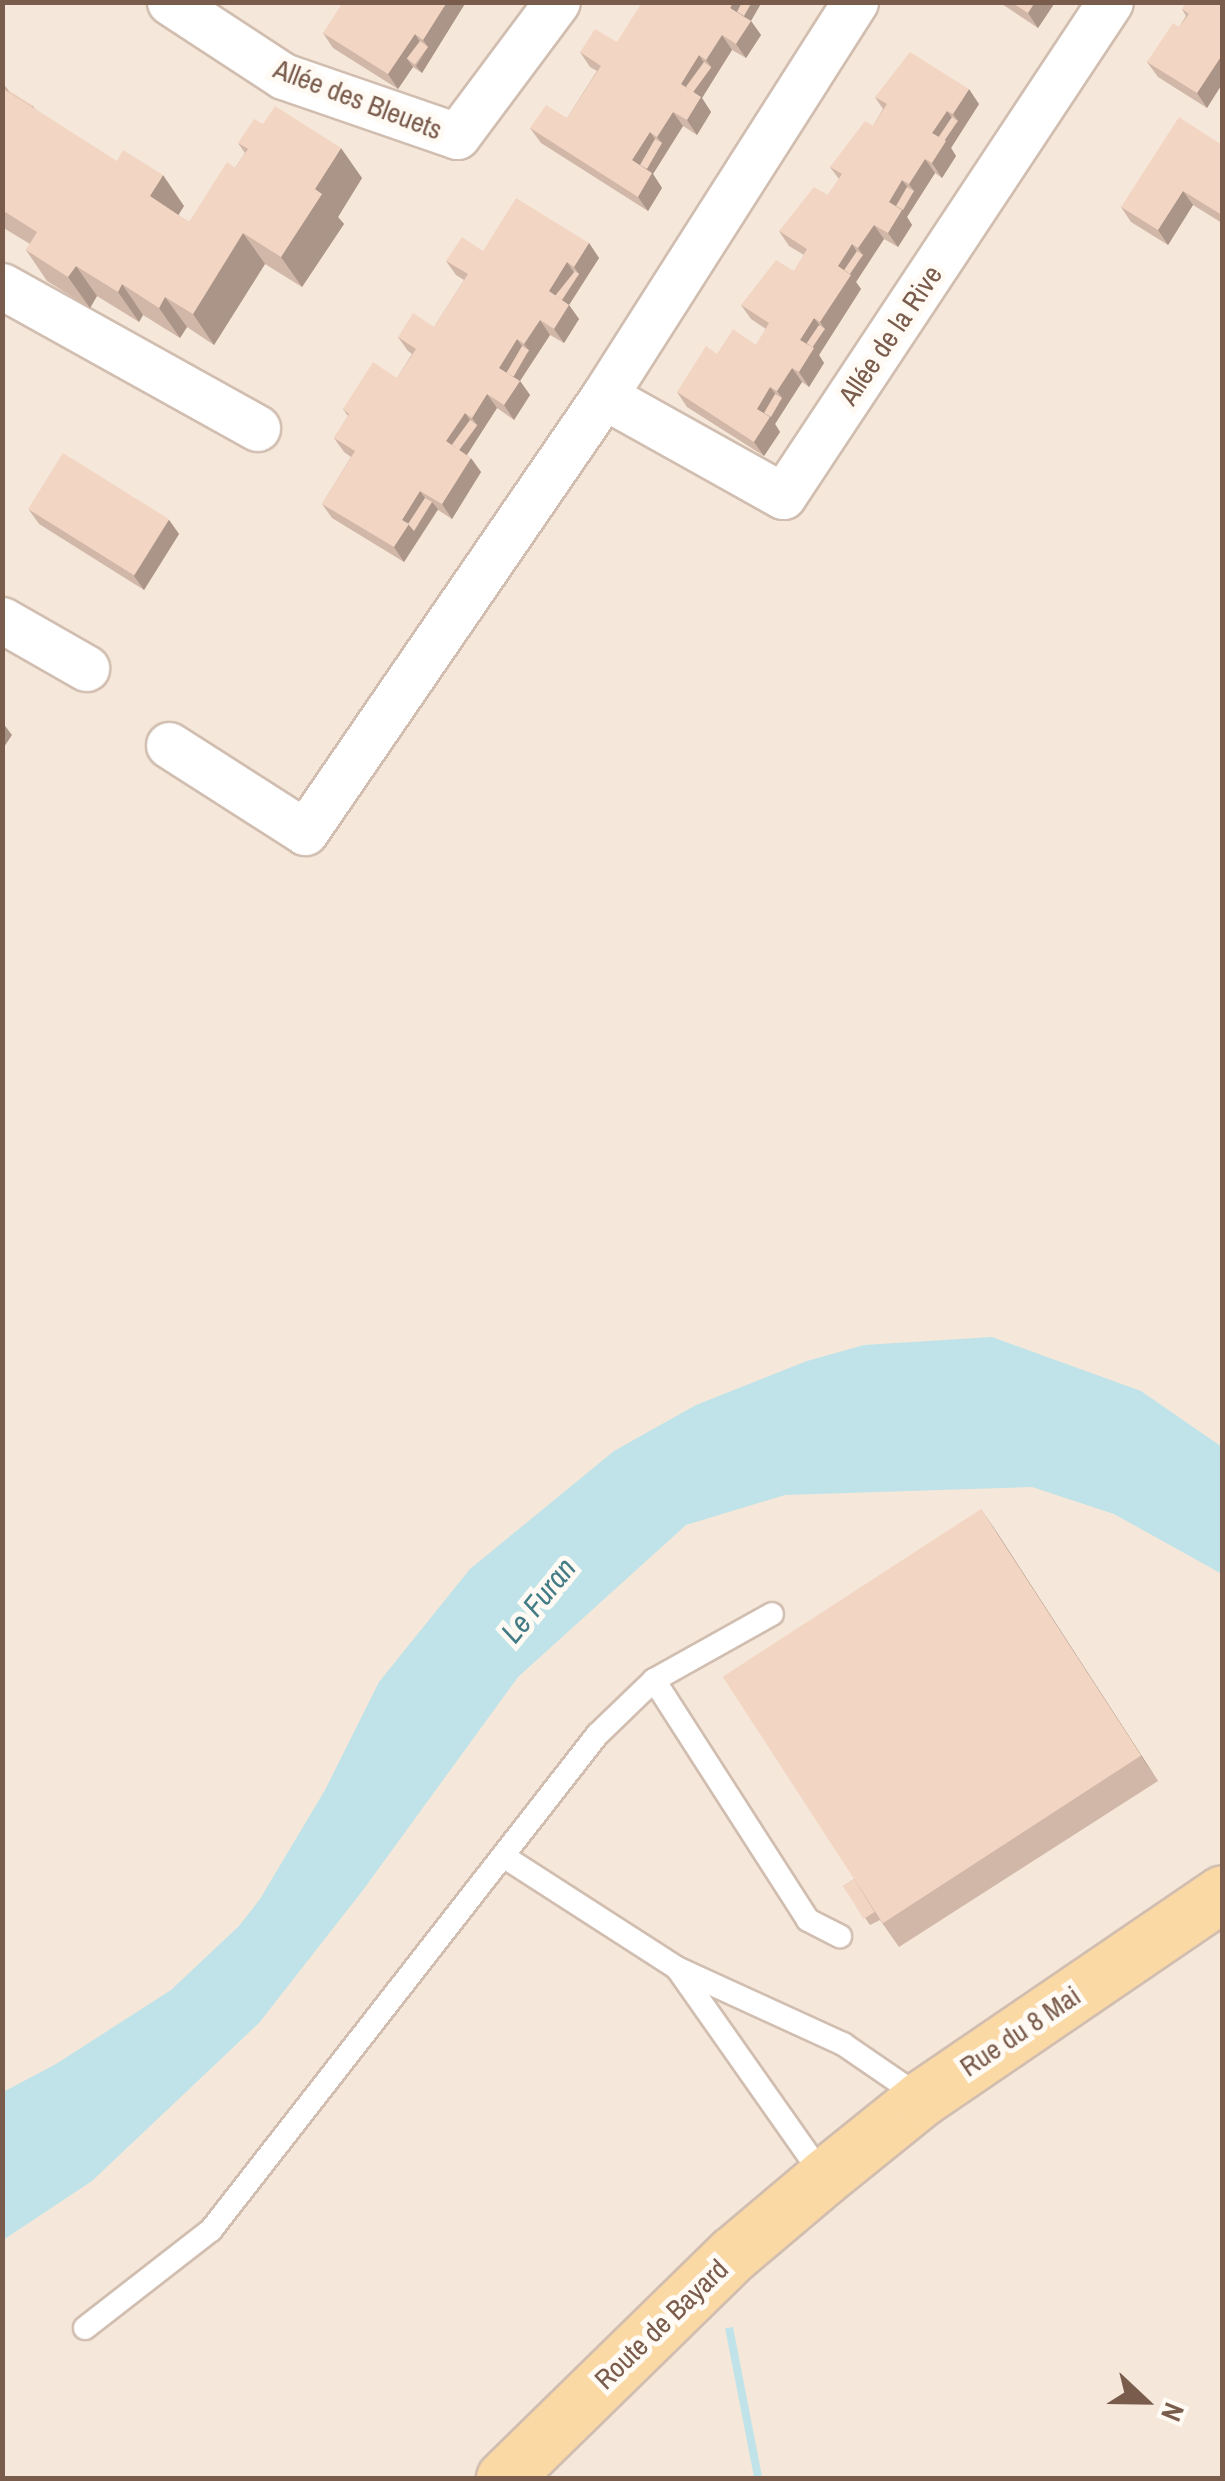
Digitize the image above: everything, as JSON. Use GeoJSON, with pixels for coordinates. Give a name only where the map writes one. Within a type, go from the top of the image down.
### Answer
{"type":"FeatureCollection","features":[{"type":"Feature","properties":{"kind":"main road","name":"Rue du 8 Mai"},"geometry":{"type":"LineString","coordinates":[[824,2176],[922,2098],[1222,1894]]}},
{"type":"Feature","properties":{"kind":"main road","name":"Route de Bayard"},"geometry":{"type":"LineString","coordinates":[[504,2478],[733,2254],[824,2176]]}},
{"type":"Feature","properties":{"kind":"street","name":"Allée des Bleuets"},"geometry":{"type":"LineString","coordinates":[[170,2],[283,76],[457,136],[557,2]]}},
{"type":"Feature","properties":{"kind":"street"},"geometry":{"type":"LineString","coordinates":[[169,745],[305,832],[604,396],[855,2]]}},
{"type":"Feature","properties":{"kind":"street","name":"Allée de la Rive"},"geometry":{"type":"LineString","coordinates":[[604,396],[783,496],[1110,2]]}},
{"type":"Feature","properties":{"kind":"street"},"geometry":{"type":"LineString","coordinates":[[2,286],[257,428]]}},
{"type":"Feature","properties":{"kind":"street"},"geometry":{"type":"LineString","coordinates":[[2,620],[86,668]]}},
{"type":"Feature","properties":{"kind":"lane"},"geometry":{"type":"LineString","coordinates":[[85,2328],[211,2230],[597,1735],[654,1680],[772,1614]]}},
{"type":"Feature","properties":{"kind":"lane"},"geometry":{"type":"LineString","coordinates":[[654,1680],[808,1920],[840,1936]]}},
{"type":"Feature","properties":{"kind":"lane"},"geometry":{"type":"LineString","coordinates":[[502,1856],[677,1968],[842,2044],[922,2098]]}},
{"type":"Feature","properties":{"kind":"lane"},"geometry":{"type":"LineString","coordinates":[[677,1968],[824,2176]]}},
{"type":"Feature","properties":{"kind":"shaded area"},"geometry":{"type":"Polygon","coordinates":[[[3,3],[1222,3],[1222,2478],[3,2478],[3,3]]]}},
{"type":"Feature","properties":{"kind":"water","name":"Le Furan"},"geometry":{"type":"Polygon","coordinates":[[[992,1337],[1141,1391],[1222,1447],[1222,1574],[1114,1514],[1032,1487],[785,1495],[686,1525],[518,1677],[363,1890],[259,2023],[92,2181],[3,2240],[3,2092],[56,2064],[171,1990],[239,1926],[260,1899],[325,1790],[379,1682],[470,1569],[614,1451],[696,1405],[807,1361],[864,1345],[992,1337]]]}},
{"type":"Feature","properties":{"kind":"water"},"geometry":{"type":"Polygon","coordinates":[[[733,2327],[762,2478],[754,2478],[725,2329],[733,2327]]]}},
{"type":"Feature","properties":{"kind":"building"},"geometry":{"type":"Polygon","coordinates":[[[343,2],[447,2],[423,40],[415,34],[388,74],[323,33],[343,2]]]}},
{"type":"Feature","properties":{"kind":"building"},"geometry":{"type":"Polygon","coordinates":[[[642,2],[733,2],[730,8],[751,21],[736,44],[722,35],[706,60],[699,55],[681,84],[701,97],[687,120],[673,112],[657,137],[650,132],[632,160],[652,173],[638,197],[530,128],[546,105],[567,118],[601,66],[580,52],[595,29],[617,42],[642,2]]]}},
{"type":"Feature","properties":{"kind":"building"},"geometry":{"type":"Polygon","coordinates":[[[742,2],[752,2],[744,16],[737,12],[742,2]]]}},
{"type":"Feature","properties":{"kind":"building"},"geometry":{"type":"Polygon","coordinates":[[[1011,2],[1035,2],[1028,13],[1011,2]]]}},
{"type":"Feature","properties":{"kind":"building"},"geometry":{"type":"Polygon","coordinates":[[[1186,2],[1222,2],[1222,55],[1197,93],[1147,62],[1173,23],[1179,27],[1189,14],[1182,9],[1186,2]]]}},
{"type":"Feature","properties":{"kind":"building"},"geometry":{"type":"Polygon","coordinates":[[[420,41],[428,47],[415,65],[407,59],[420,41]]]}},
{"type":"Feature","properties":{"kind":"building"},"geometry":{"type":"Polygon","coordinates":[[[910,52],[969,89],[953,114],[947,111],[932,133],[946,141],[932,163],[925,159],[909,184],[902,180],[889,202],[902,210],[888,233],[874,225],[858,248],[852,244],[838,266],[851,275],[820,322],[814,318],[800,340],[814,348],[799,372],[792,368],[777,391],[770,387],[757,409],[770,417],[754,442],[677,392],[706,346],[717,354],[733,329],[756,345],[769,323],[741,305],[776,260],[794,271],[807,249],[779,231],[814,187],[828,195],[842,174],[830,167],[865,121],[873,126],[887,104],[875,97],[910,52]]]}},
{"type":"Feature","properties":{"kind":"building"},"geometry":{"type":"Polygon","coordinates":[[[704,62],[711,67],[693,92],[686,87],[704,62]]]}},
{"type":"Feature","properties":{"kind":"building"},"geometry":{"type":"Polygon","coordinates":[[[2,88],[117,161],[123,150],[163,175],[150,196],[189,222],[227,162],[235,168],[248,149],[238,143],[254,119],[263,124],[275,106],[341,148],[315,189],[322,194],[281,257],[243,233],[193,314],[165,297],[159,308],[122,284],[118,292],[76,266],[68,277],[26,250],[37,232],[2,210],[2,88]]]}},
{"type":"Feature","properties":{"kind":"building"},"geometry":{"type":"Polygon","coordinates":[[[952,117],[958,121],[944,141],[939,137],[952,117]]]}},
{"type":"Feature","properties":{"kind":"building"},"geometry":{"type":"Polygon","coordinates":[[[1179,117],[1222,145],[1222,215],[1183,191],[1158,230],[1121,207],[1179,117]]]}},
{"type":"Feature","properties":{"kind":"building"},"geometry":{"type":"Polygon","coordinates":[[[655,139],[662,143],[647,169],[640,165],[655,139]]]}},
{"type":"Feature","properties":{"kind":"building"},"geometry":{"type":"Polygon","coordinates":[[[907,187],[914,191],[903,210],[896,206],[907,187]]]}},
{"type":"Feature","properties":{"kind":"building"},"geometry":{"type":"Polygon","coordinates":[[[516,198],[589,243],[574,267],[567,262],[549,291],[569,305],[554,329],[540,320],[524,344],[517,339],[499,368],[520,381],[504,405],[487,394],[472,418],[465,413],[446,441],[471,458],[442,504],[420,491],[402,520],[409,524],[394,547],[322,504],[355,451],[334,438],[349,414],[343,409],[373,362],[397,378],[416,349],[398,337],[413,313],[434,327],[468,274],[446,261],[462,237],[483,251],[516,198]]]}},
{"type":"Feature","properties":{"kind":"building"},"geometry":{"type":"Polygon","coordinates":[[[857,251],[863,255],[850,274],[844,270],[857,251]]]}},
{"type":"Feature","properties":{"kind":"building"},"geometry":{"type":"Polygon","coordinates":[[[575,271],[579,274],[562,300],[555,296],[575,271]]]}},
{"type":"Feature","properties":{"kind":"building"},"geometry":{"type":"Polygon","coordinates":[[[819,325],[825,329],[813,347],[807,343],[819,325]]]}},
{"type":"Feature","properties":{"kind":"building"},"geometry":{"type":"Polygon","coordinates":[[[522,346],[529,350],[513,377],[506,373],[522,346]]]}},
{"type":"Feature","properties":{"kind":"building"},"geometry":{"type":"Polygon","coordinates":[[[775,394],[782,398],[771,417],[764,413],[775,394]]]}},
{"type":"Feature","properties":{"kind":"building"},"geometry":{"type":"Polygon","coordinates":[[[470,420],[477,425],[459,450],[452,445],[470,420]]]}},
{"type":"Feature","properties":{"kind":"building"},"geometry":{"type":"Polygon","coordinates":[[[63,453],[169,519],[134,575],[28,509],[63,453]]]}},
{"type":"Feature","properties":{"kind":"building"},"geometry":{"type":"Polygon","coordinates":[[[425,498],[432,502],[414,531],[408,524],[425,498]]]}},
{"type":"Feature","properties":{"kind":"building"},"geometry":{"type":"Polygon","coordinates":[[[981,1509],[1141,1756],[883,1923],[723,1677],[981,1509]]]}},
{"type":"Feature","properties":{"kind":"building"},"geometry":{"type":"Polygon","coordinates":[[[854,1879],[875,1912],[864,1919],[843,1886],[854,1879]]]}}]}
